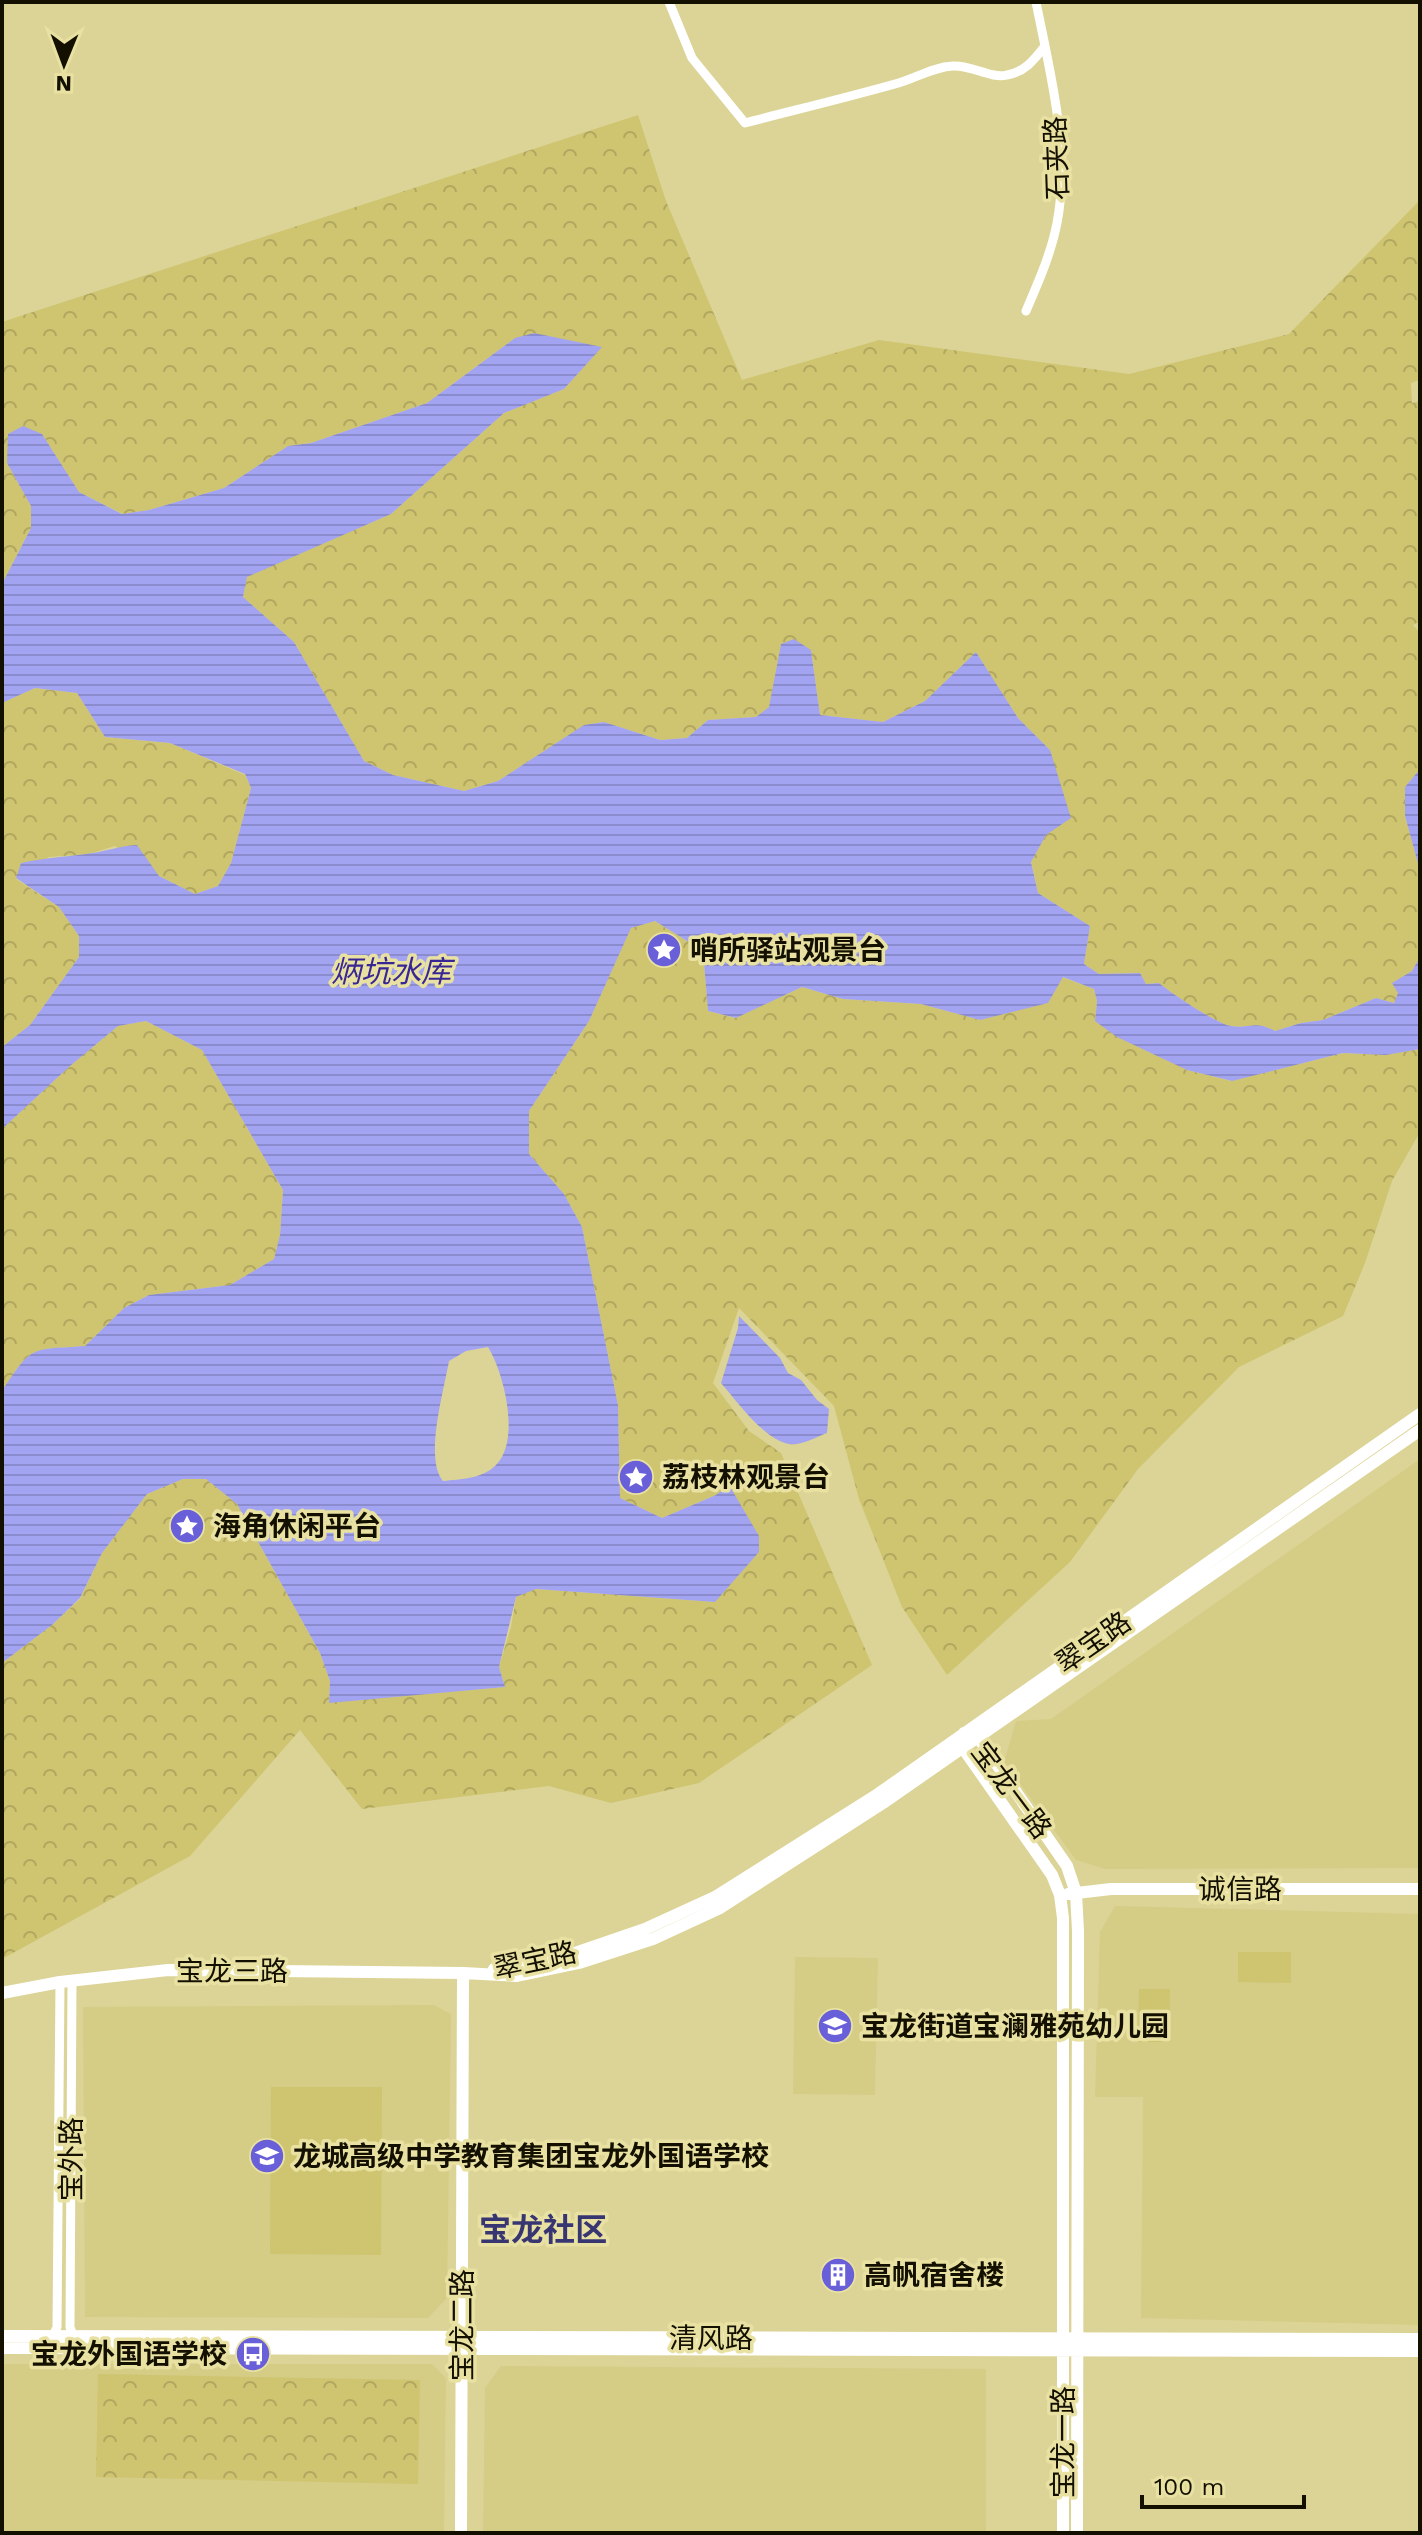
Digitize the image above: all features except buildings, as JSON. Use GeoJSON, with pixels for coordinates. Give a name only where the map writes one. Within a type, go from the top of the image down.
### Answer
{"type":"FeatureCollection","features":[{"type":"Feature","properties":{"kind":"street"},"geometry":{"type":"LineString","coordinates":[[669,2],[692,58],[745,123],[899,83],[932,69],[954,65],[1004,76],[1030,65],[1045,46]]}},
{"type":"Feature","properties":{"kind":"street","name":"石夹路"},"geometry":{"type":"LineString","coordinates":[[1026,311],[1048,257],[1061,192],[1058,128],[1036,2]]}},
{"type":"Feature","properties":{"kind":"street","name":"翠宝路"},"geometry":{"type":"LineString","coordinates":[[463,1973],[514,1967],[575,1953],[645,1929],[715,1897],[878,1794],[1420,1414]]}},
{"type":"Feature","properties":{"kind":"street","name":"翠宝路"},"geometry":{"type":"LineString","coordinates":[[463,1973],[517,1976],[579,1963],[666,1933],[720,1908],[883,1803],[1420,1430]]}},
{"type":"Feature","properties":{"kind":"street","name":"宝龙一路"},"geometry":{"type":"LineString","coordinates":[[1063,2533],[1070,2344],[1078,1931],[1076,1893],[1067,1866],[978,1737],[964,1733],[963,1748],[1052,1875],[1060,1895],[1064,1931],[1070,2344],[1077,2533]]}},
{"type":"Feature","properties":{"kind":"street","name":"诚信路"},"geometry":{"type":"LineString","coordinates":[[1060,1895],[1111,1889],[1420,1889]]}},
{"type":"Feature","properties":{"kind":"street","name":"宝龙三路"},"geometry":{"type":"LineString","coordinates":[[2,1993],[66,1981],[168,1970],[463,1973]]}},
{"type":"Feature","properties":{"kind":"street","name":"宝龙二路"},"geometry":{"type":"LineString","coordinates":[[461,2533],[463,1973]]}},
{"type":"Feature","properties":{"kind":"street","name":"宝外路"},"geometry":{"type":"LineString","coordinates":[[53,2336],[57,2327],[66,1981]]}},
{"type":"Feature","properties":{"kind":"street","name":"宝外路"},"geometry":{"type":"LineString","coordinates":[[66,1981],[70,2327],[73,2336]]}},
{"type":"Feature","properties":{"kind":"street","name":"清风路"},"geometry":{"type":"LineString","coordinates":[[2,2336],[462,2343]]}},
{"type":"Feature","properties":{"kind":"street","name":"清风路"},"geometry":{"type":"LineString","coordinates":[[2,2348],[462,2343],[1070,2344],[1420,2339]]}},
{"type":"Feature","properties":{"kind":"street","name":"清风路"},"geometry":{"type":"LineString","coordinates":[[1070,2344],[1420,2351]]}},
{"type":"Feature","properties":{"kind":"shaded area"},"geometry":{"type":"Polygon","coordinates":[[[1420,1459],[1420,1868],[1105,1869],[1076,1860],[1004,1762],[1016,1721],[1051,1719],[1420,1459]]]}},
{"type":"Feature","properties":{"kind":"shaded area"},"geometry":{"type":"Polygon","coordinates":[[[1115,1906],[1420,1914],[1420,2325],[1141,2318],[1143,2097],[1095,2097],[1100,1932],[1115,1906]]]}},
{"type":"Feature","properties":{"kind":"shaded area","name":"宝龙街道宝澜雅苑幼儿园"},"geometry":{"type":"Polygon","coordinates":[[[795,1957],[878,1958],[875,2095],[793,2094],[795,1957]]]}},
{"type":"Feature","properties":{"kind":"shaded area","name":"龙城高级中学教育集团宝龙外国语学校"},"geometry":{"type":"Polygon","coordinates":[[[434,2005],[451,2014],[447,2298],[428,2318],[85,2317],[83,2007],[434,2005]]]}},
{"type":"Feature","properties":{"kind":"shaded area"},"geometry":{"type":"Polygon","coordinates":[[[2,2364],[432,2364],[446,2378],[444,2533],[2,2533],[2,2364]]]}},
{"type":"Feature","properties":{"kind":"shaded area"},"geometry":{"type":"Polygon","coordinates":[[[501,2366],[986,2369],[986,2533],[483,2533],[485,2388],[501,2366]]]}},
{"type":"Feature","properties":{"kind":"green space"},"geometry":{"type":"Polygon","coordinates":[[[638,115],[666,201],[742,380],[879,340],[1129,374],[1289,334],[1420,200],[1420,380],[1411,383],[1412,403],[1420,401],[1420,621],[1413,625],[1420,633],[1420,769],[1405,787],[1405,816],[1420,871],[1420,957],[1412,971],[1393,983],[1399,993],[1394,1003],[1376,998],[1323,1020],[1275,1031],[1257,1025],[1231,1026],[1205,1014],[1159,983],[1146,984],[1140,973],[1099,974],[1084,964],[1090,926],[1038,893],[1031,861],[1046,835],[1050,750],[1018,718],[976,652],[925,701],[883,722],[820,715],[811,650],[781,644],[770,707],[756,717],[708,720],[687,738],[660,740],[604,722],[585,725],[498,781],[464,791],[393,775],[364,761],[294,642],[243,597],[247,576],[391,514],[504,413],[564,389],[601,347],[515,338],[427,403],[311,443],[288,446],[224,488],[149,510],[123,514],[79,492],[42,434],[7,463],[31,506],[31,528],[2,584],[2,322],[638,115]]]}},
{"type":"Feature","properties":{"kind":"green space"},"geometry":{"type":"Polygon","coordinates":[[[35,688],[77,693],[105,737],[170,743],[245,775],[251,788],[231,863],[218,886],[195,894],[159,876],[115,846],[89,854],[49,857],[16,879],[59,907],[79,936],[79,957],[30,1025],[2,1047],[2,703],[35,688]]]}},
{"type":"Feature","properties":{"kind":"green space"},"geometry":{"type":"Polygon","coordinates":[[[655,921],[703,951],[708,1011],[735,1018],[802,987],[843,999],[921,1004],[980,1020],[1062,977],[1094,989],[1097,1001],[1095,1021],[1187,1070],[1231,1081],[1344,1053],[1386,1055],[1420,1049],[1420,1132],[1392,1181],[1365,1263],[1343,1316],[1239,1367],[1138,1469],[1070,1562],[947,1675],[902,1607],[859,1499],[834,1406],[739,1308],[713,1383],[749,1431],[781,1453],[872,1665],[699,1783],[611,1803],[549,1786],[362,1809],[300,1730],[190,1856],[2,1959],[2,1663],[80,1599],[102,1553],[147,1494],[183,1479],[206,1479],[237,1504],[320,1653],[330,1681],[329,1702],[505,1687],[499,1667],[516,1597],[535,1589],[715,1602],[716,1495],[662,1518],[620,1498],[618,1405],[582,1227],[564,1194],[529,1154],[529,1111],[589,1021],[630,928],[655,921]]]}},
{"type":"Feature","properties":{"kind":"green space"},"geometry":{"type":"Polygon","coordinates":[[[146,1021],[202,1050],[283,1190],[280,1235],[274,1259],[230,1285],[149,1295],[124,1308],[85,1346],[34,1352],[20,1365],[2,1391],[2,1129],[118,1026],[146,1021]]]}},
{"type":"Feature","properties":{"kind":"green space"},"geometry":{"type":"Polygon","coordinates":[[[1238,1952],[1291,1952],[1291,1983],[1238,1982],[1238,1952]]]}},
{"type":"Feature","properties":{"kind":"green space"},"geometry":{"type":"Polygon","coordinates":[[[1139,1989],[1170,1989],[1169,2042],[1138,2042],[1139,1989]]]}},
{"type":"Feature","properties":{"kind":"green space"},"geometry":{"type":"Polygon","coordinates":[[[271,2087],[382,2087],[381,2255],[270,2254],[271,2087]]]}},
{"type":"Feature","properties":{"kind":"green space"},"geometry":{"type":"Polygon","coordinates":[[[98,2374],[420,2380],[418,2484],[96,2477],[98,2374]]]}},
{"type":"Feature","properties":{"kind":"water","name":"炳坑水库"},"geometry":{"type":"Polygon","coordinates":[[[534,333],[602,347],[564,389],[504,413],[391,514],[247,577],[243,597],[294,642],[364,761],[393,775],[464,791],[498,781],[584,725],[604,722],[660,740],[687,738],[708,720],[756,717],[769,707],[781,644],[794,639],[811,650],[820,715],[883,722],[925,701],[976,652],[1018,718],[1050,750],[1071,818],[1046,835],[1031,862],[1038,893],[1090,926],[1084,964],[1099,974],[1140,973],[1146,984],[1159,983],[1194,1008],[1224,1024],[1238,1027],[1257,1025],[1275,1031],[1323,1020],[1376,998],[1394,1003],[1398,993],[1392,983],[1412,971],[1420,957],[1420,1049],[1386,1055],[1343,1053],[1232,1081],[1187,1070],[1117,1037],[1095,1021],[1097,1001],[1094,989],[1063,977],[1048,1003],[980,1020],[921,1004],[843,999],[802,987],[736,1018],[708,1011],[703,951],[655,921],[631,928],[589,1021],[529,1111],[529,1154],[564,1194],[582,1227],[618,1405],[620,1498],[662,1518],[716,1495],[729,1485],[759,1536],[759,1552],[715,1602],[536,1589],[516,1597],[499,1667],[505,1687],[329,1703],[330,1681],[320,1653],[237,1504],[206,1479],[183,1479],[147,1494],[102,1553],[80,1598],[52,1625],[2,1663],[2,1391],[20,1365],[34,1352],[85,1346],[124,1308],[149,1295],[230,1285],[274,1259],[280,1235],[283,1190],[202,1050],[146,1021],[118,1026],[2,1129],[2,1047],[30,1025],[79,957],[79,936],[59,907],[16,878],[21,863],[137,845],[159,876],[195,894],[218,886],[231,863],[251,788],[245,774],[170,743],[105,737],[77,693],[35,688],[2,703],[2,584],[31,528],[31,506],[7,463],[8,434],[23,426],[42,434],[79,492],[122,514],[149,510],[224,488],[288,446],[311,443],[427,403],[515,338],[534,333]],[[488,1347],[466,1351],[449,1361],[435,1441],[435,1457],[443,1481],[471,1478],[484,1473],[496,1465],[503,1454],[509,1424],[504,1389],[488,1347]]]}},
{"type":"Feature","properties":{"kind":"water"},"geometry":{"type":"Polygon","coordinates":[[[1420,769],[1420,871],[1405,816],[1405,787],[1420,769]]]}},
{"type":"Feature","properties":{"kind":"water"},"geometry":{"type":"Polygon","coordinates":[[[739,1316],[780,1358],[788,1373],[801,1380],[829,1409],[827,1433],[798,1444],[780,1441],[752,1419],[721,1383],[739,1316]]]}},
{"type":"Feature","properties":{"kind":"place","name":"哨所驿站观景台"},"geometry":{"type":"Point","coordinates":[664,950]}},
{"type":"Feature","properties":{"kind":"place","name":"荔枝林观景台"},"geometry":{"type":"Point","coordinates":[636,1477]}},
{"type":"Feature","properties":{"kind":"place","name":"海角休闲平台"},"geometry":{"type":"Point","coordinates":[187,1526]}},
{"type":"Feature","properties":{"kind":"place","name":"宝龙街道宝澜雅苑幼儿园"},"geometry":{"type":"Point","coordinates":[835,2026]}},
{"type":"Feature","properties":{"kind":"place","name":"龙城高级中学教育集团宝龙外国语学校"},"geometry":{"type":"Point","coordinates":[267,2156]}},
{"type":"Feature","properties":{"kind":"place","name":"高帆宿舍楼"},"geometry":{"type":"Point","coordinates":[838,2275]}},
{"type":"Feature","properties":{"kind":"place","name":"宝龙外国语学校"},"geometry":{"type":"Point","coordinates":[253,2354]}},
{"type":"Feature","properties":{"kind":"district","name":"宝龙社区"},"geometry":{"type":"Point","coordinates":[543,2230]}}]}
